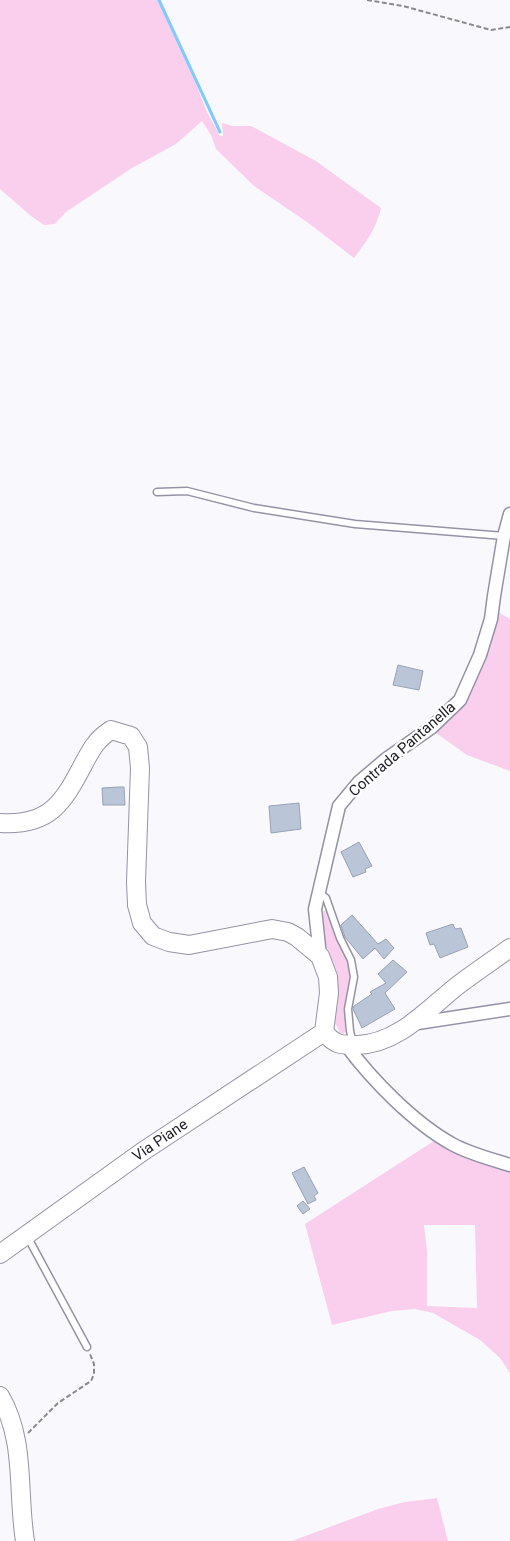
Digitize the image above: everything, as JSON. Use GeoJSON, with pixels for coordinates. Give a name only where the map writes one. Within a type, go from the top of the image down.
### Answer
{"type":"FeatureCollection","features":[{"type":"Feature","properties":{"kind":"street","name":"Contrada Pantanella"},"geometry":{"type":"LineString","coordinates":[[320,956],[315,909],[339,806],[359,782],[385,760],[432,727],[460,700],[480,655],[491,619],[504,536],[510,514]]}},
{"type":"Feature","properties":{"kind":"street"},"geometry":{"type":"LineString","coordinates":[[0,823],[29,822],[43,816],[57,806],[71,788],[99,737],[111,730],[131,736],[138,747],[140,768],[136,882],[137,905],[142,923],[153,936],[169,942],[189,945],[272,929],[297,937],[320,956],[328,977],[330,993],[324,1032],[331,1040],[349,1045],[364,1045],[384,1040],[411,1024],[458,985],[510,948]]}},
{"type":"Feature","properties":{"kind":"street"},"geometry":{"type":"LineString","coordinates":[[411,1024],[510,1009]]}},
{"type":"Feature","properties":{"kind":"street","name":"Via Piane"},"geometry":{"type":"LineString","coordinates":[[0,1254],[142,1152],[324,1032]]}},
{"type":"Feature","properties":{"kind":"street"},"geometry":{"type":"LineString","coordinates":[[349,1045],[361,1066],[390,1096],[431,1130],[453,1145],[510,1165]]}},
{"type":"Feature","properties":{"kind":"street"},"geometry":{"type":"LineString","coordinates":[[0,1396],[9,1411],[16,1438],[25,1541]]}},
{"type":"Feature","properties":{"kind":"street"},"geometry":{"type":"LineString","coordinates":[[0,1416],[16,1438]]}},
{"type":"Feature","properties":{"kind":"lane"},"geometry":{"type":"LineString","coordinates":[[157,492],[187,491],[254,508],[355,524],[504,536]]}},
{"type":"Feature","properties":{"kind":"lane"},"geometry":{"type":"LineString","coordinates":[[318,892],[326,898],[340,938],[351,960],[354,977],[348,1009],[349,1045]]}},
{"type":"Feature","properties":{"kind":"lane"},"geometry":{"type":"LineString","coordinates":[[26,1235],[87,1348]]}},
{"type":"Feature","properties":{"kind":"path"},"geometry":{"type":"LineString","coordinates":[[367,0],[403,6],[491,30],[510,27]]}},
{"type":"Feature","properties":{"kind":"path"},"geometry":{"type":"LineString","coordinates":[[16,1438],[58,1403],[91,1382],[94,1374],[94,1364],[87,1348]]}},
{"type":"Feature","properties":{"kind":"shaded area"},"geometry":{"type":"Polygon","coordinates":[[[0,0],[158,0],[188,63],[206,110],[220,136],[223,136],[222,123],[233,126],[251,126],[316,161],[381,208],[374,229],[354,258],[307,222],[254,186],[216,149],[211,135],[202,121],[176,144],[132,168],[66,212],[55,224],[44,225],[0,189],[0,0]]]}},
{"type":"Feature","properties":{"kind":"shaded area"},"geometry":{"type":"Polygon","coordinates":[[[498,612],[510,619],[510,771],[467,755],[436,733],[455,714],[471,688],[498,612]]]}},
{"type":"Feature","properties":{"kind":"shaded area"},"geometry":{"type":"Polygon","coordinates":[[[328,910],[347,957],[350,976],[345,1012],[345,1032],[343,1034],[340,1033],[333,1019],[338,988],[337,972],[324,940],[323,911],[328,910]]]}},
{"type":"Feature","properties":{"kind":"shaded area"},"geometry":{"type":"Polygon","coordinates":[[[437,1139],[510,1170],[510,1373],[500,1358],[480,1340],[433,1313],[415,1309],[392,1311],[332,1325],[305,1224],[437,1139]],[[424,1225],[427,1251],[427,1306],[477,1308],[475,1225],[424,1225]]]}},
{"type":"Feature","properties":{"kind":"shaded area"},"geometry":{"type":"Polygon","coordinates":[[[437,1498],[448,1541],[292,1541],[378,1509],[405,1502],[437,1498]]]}},
{"type":"Feature","properties":{"kind":"building"},"geometry":{"type":"Polygon","coordinates":[[[398,665],[423,671],[419,690],[393,685],[398,665]]]}},
{"type":"Feature","properties":{"kind":"building"},"geometry":{"type":"Polygon","coordinates":[[[124,787],[125,805],[103,805],[102,788],[124,787]]]}},
{"type":"Feature","properties":{"kind":"building"},"geometry":{"type":"Polygon","coordinates":[[[299,803],[301,829],[271,833],[269,806],[299,803]]]}},
{"type":"Feature","properties":{"kind":"building"},"geometry":{"type":"Polygon","coordinates":[[[359,842],[372,866],[365,869],[366,872],[353,877],[341,852],[359,842]]]}},
{"type":"Feature","properties":{"kind":"building"},"geometry":{"type":"Polygon","coordinates":[[[352,915],[378,944],[386,939],[394,948],[384,959],[375,948],[363,959],[345,937],[341,925],[352,915]]]}},
{"type":"Feature","properties":{"kind":"building"},"geometry":{"type":"Polygon","coordinates":[[[453,924],[455,929],[461,928],[468,947],[440,958],[434,944],[430,945],[426,933],[453,924]]]}},
{"type":"Feature","properties":{"kind":"building"},"geometry":{"type":"Polygon","coordinates":[[[393,960],[407,972],[385,993],[395,1009],[362,1028],[353,1009],[354,1006],[372,994],[370,992],[386,983],[378,974],[393,960]]]}},
{"type":"Feature","properties":{"kind":"building"},"geometry":{"type":"Polygon","coordinates":[[[304,1167],[318,1193],[314,1196],[316,1200],[308,1204],[292,1173],[304,1167]]]}},
{"type":"Feature","properties":{"kind":"building"},"geometry":{"type":"Polygon","coordinates":[[[303,1201],[310,1209],[303,1214],[297,1206],[303,1201]]]}},
{"type":"Feature","properties":{"kind":"waterway"},"geometry":{"type":"LineString","coordinates":[[159,0],[220,132]]}}]}
